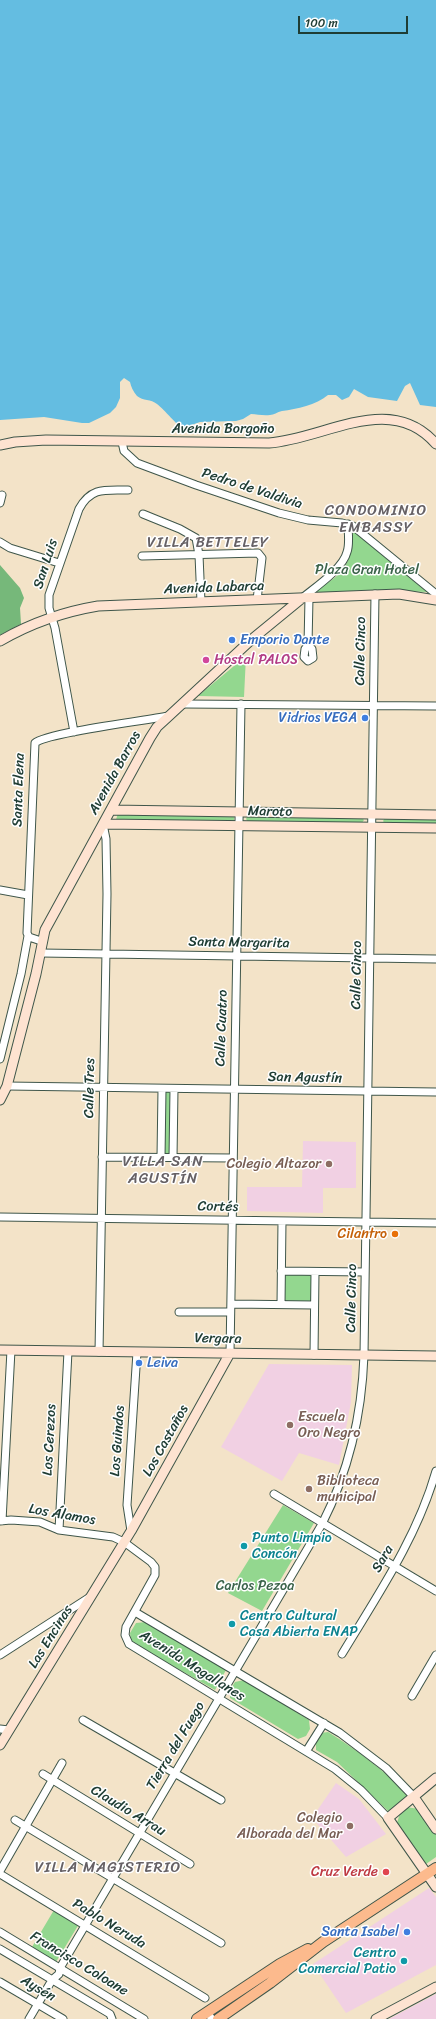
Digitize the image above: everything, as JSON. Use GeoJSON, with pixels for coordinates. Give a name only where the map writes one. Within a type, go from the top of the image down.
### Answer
{"type":"FeatureCollection","features":[{"type":"Feature","properties":{"kind":"main road"},"geometry":{"type":"LineString","coordinates":[[218,2019],[270,1983],[323,1942],[436,1868]]}},
{"type":"Feature","properties":{"kind":"main road"},"geometry":{"type":"LineString","coordinates":[[197,2019],[210,2016],[280,1964],[323,1942]]}},
{"type":"Feature","properties":{"kind":"street","name":"Avenida Borgoño"},"geometry":{"type":"LineString","coordinates":[[0,445],[32,440],[253,444],[296,440],[362,420],[380,418],[397,420],[410,424],[436,444]]}},
{"type":"Feature","properties":{"kind":"street","name":"Pedro de Valdivia"},"geometry":{"type":"LineString","coordinates":[[122,442],[124,451],[137,463],[196,485],[286,515],[348,524],[362,533],[436,594]]}},
{"type":"Feature","properties":{"kind":"street","name":"San Luis"},"geometry":{"type":"LineString","coordinates":[[74,732],[55,628],[51,616],[49,594],[84,500],[92,494],[100,491],[128,490]]}},
{"type":"Feature","properties":{"kind":"street"},"geometry":{"type":"LineString","coordinates":[[0,503],[2,495]]}},
{"type":"Feature","properties":{"kind":"street"},"geometry":{"type":"LineString","coordinates":[[143,514],[193,535],[197,540],[201,602]]}},
{"type":"Feature","properties":{"kind":"street","name":"Avenida Barros"},"geometry":{"type":"LineString","coordinates":[[0,1100],[7,1086],[41,953],[41,941],[45,930],[112,810],[150,738],[157,727],[168,716],[184,704],[251,640],[305,598],[335,570],[344,560],[347,552],[348,524]]}},
{"type":"Feature","properties":{"kind":"street"},"geometry":{"type":"LineString","coordinates":[[0,542],[10,548],[60,563]]}},
{"type":"Feature","properties":{"kind":"street"},"geometry":{"type":"LineString","coordinates":[[142,556],[252,552],[260,554],[262,558],[257,600]]}},
{"type":"Feature","properties":{"kind":"street","name":"Avenida Labarca"},"geometry":{"type":"LineString","coordinates":[[0,641],[51,616],[98,606],[375,594],[405,594],[436,600]]}},
{"type":"Feature","properties":{"kind":"street","name":"Calle Cinco"},"geometry":{"type":"LineString","coordinates":[[364,1355],[375,594]]}},
{"type":"Feature","properties":{"kind":"street"},"geometry":{"type":"LineString","coordinates":[[305,598],[308,645]]}},
{"type":"Feature","properties":{"kind":"street"},"geometry":{"type":"LineString","coordinates":[[184,704],[436,706]]}},
{"type":"Feature","properties":{"kind":"street","name":"Calle Cuatro"},"geometry":{"type":"LineString","coordinates":[[230,1353],[241,704]]}},
{"type":"Feature","properties":{"kind":"street","name":"Santa Elena"},"geometry":{"type":"LineString","coordinates":[[28,936],[28,895],[34,746],[40,740],[74,732],[168,716]]}},
{"type":"Feature","properties":{"kind":"street","name":"Maroto"},"geometry":{"type":"LineString","coordinates":[[112,810],[436,815]]}},
{"type":"Feature","properties":{"kind":"street","name":"Maroto"},"geometry":{"type":"LineString","coordinates":[[103,824],[436,828]]}},
{"type":"Feature","properties":{"kind":"street","name":"Calle Tres"},"geometry":{"type":"LineString","coordinates":[[99,1352],[106,954],[106,839],[103,824]]}},
{"type":"Feature","properties":{"kind":"street"},"geometry":{"type":"LineString","coordinates":[[0,890],[28,895]]}},
{"type":"Feature","properties":{"kind":"street"},"geometry":{"type":"LineString","coordinates":[[0,1060],[28,936],[41,941]]}},
{"type":"Feature","properties":{"kind":"street","name":"Santa Margarita"},"geometry":{"type":"LineString","coordinates":[[41,953],[436,959]]}},
{"type":"Feature","properties":{"kind":"street","name":"San Agustín"},"geometry":{"type":"LineString","coordinates":[[7,1086],[436,1092]]}},
{"type":"Feature","properties":{"kind":"street"},"geometry":{"type":"LineString","coordinates":[[161,1157],[162,1089]]}},
{"type":"Feature","properties":{"kind":"street"},"geometry":{"type":"LineString","coordinates":[[173,1158],[174,1089]]}},
{"type":"Feature","properties":{"kind":"street"},"geometry":{"type":"LineString","coordinates":[[102,1157],[233,1158]]}},
{"type":"Feature","properties":{"kind":"street","name":"Cortés"},"geometry":{"type":"LineString","coordinates":[[0,1217],[436,1223]]}},
{"type":"Feature","properties":{"kind":"street"},"geometry":{"type":"LineString","coordinates":[[281,1304],[282,1221]]}},
{"type":"Feature","properties":{"kind":"street"},"geometry":{"type":"LineString","coordinates":[[281,1271],[365,1272]]}},
{"type":"Feature","properties":{"kind":"street"},"geometry":{"type":"LineString","coordinates":[[314,1354],[315,1272]]}},
{"type":"Feature","properties":{"kind":"street"},"geometry":{"type":"LineString","coordinates":[[231,1304],[314,1305]]}},
{"type":"Feature","properties":{"kind":"street"},"geometry":{"type":"LineString","coordinates":[[178,1312],[230,1312]]}},
{"type":"Feature","properties":{"kind":"street","name":"Vergara"},"geometry":{"type":"LineString","coordinates":[[0,1350],[436,1356]]}},
{"type":"Feature","properties":{"kind":"street"},"geometry":{"type":"LineString","coordinates":[[1,1521],[2,1468],[11,1350]]}},
{"type":"Feature","properties":{"kind":"street","name":"Los Cerezos"},"geometry":{"type":"LineString","coordinates":[[58,1530],[68,1351]]}},
{"type":"Feature","properties":{"kind":"street","name":"Los Guindos"},"geometry":{"type":"LineString","coordinates":[[131,1531],[127,1505],[137,1352]]}},
{"type":"Feature","properties":{"kind":"street","name":"Los Castaños"},"geometry":{"type":"LineString","coordinates":[[124,1542],[230,1353]]}},
{"type":"Feature","properties":{"kind":"street","name":"Tierra del Fuego"},"geometry":{"type":"LineString","coordinates":[[29,2019],[52,1980],[58,1974],[85,1925],[322,1524],[340,1484],[352,1443],[359,1408],[364,1355]]}},
{"type":"Feature","properties":{"kind":"street","name":"Sara"},"geometry":{"type":"LineString","coordinates":[[342,1654],[394,1566],[421,1513],[436,1471]]}},
{"type":"Feature","properties":{"kind":"street"},"geometry":{"type":"LineString","coordinates":[[274,1494],[436,1591]]}},
{"type":"Feature","properties":{"kind":"street","name":"Los Álamos"},"geometry":{"type":"LineString","coordinates":[[1,1521],[40,1522],[58,1530],[106,1536],[124,1542],[151,1562],[155,1567],[155,1575],[135,1612]]}},
{"type":"Feature","properties":{"kind":"street","name":"Las Encinas"},"geometry":{"type":"LineString","coordinates":[[0,1746],[4,1730],[94,1595],[124,1542]]}},
{"type":"Feature","properties":{"kind":"street"},"geometry":{"type":"LineString","coordinates":[[0,1655],[94,1595]]}},
{"type":"Feature","properties":{"kind":"street","name":"Avenida Magallanes"},"geometry":{"type":"LineString","coordinates":[[436,1829],[414,1797],[371,1755],[324,1723],[135,1612],[125,1631],[129,1644],[219,1700],[306,1750],[348,1779],[388,1818],[436,1887]]}},
{"type":"Feature","properties":{"kind":"street"},"geometry":{"type":"LineString","coordinates":[[412,1696],[436,1655]]}},
{"type":"Feature","properties":{"kind":"street"},"geometry":{"type":"LineString","coordinates":[[83,1720],[221,1800]]}},
{"type":"Feature","properties":{"kind":"street"},"geometry":{"type":"LineString","coordinates":[[306,1750],[324,1723]]}},
{"type":"Feature","properties":{"kind":"street"},"geometry":{"type":"LineString","coordinates":[[0,1872],[62,1763]]}},
{"type":"Feature","properties":{"kind":"street","name":"Claudio Arrau"},"geometry":{"type":"LineString","coordinates":[[43,1774],[190,1864]]}},
{"type":"Feature","properties":{"kind":"street"},"geometry":{"type":"LineString","coordinates":[[388,1818],[436,1778]]}},
{"type":"Feature","properties":{"kind":"street"},"geometry":{"type":"LineString","coordinates":[[15,1820],[221,1943]]}},
{"type":"Feature","properties":{"kind":"street","name":"Pablo Neruda"},"geometry":{"type":"LineString","coordinates":[[0,1872],[205,1998]]}},
{"type":"Feature","properties":{"kind":"street","name":"Francisco Coloane"},"geometry":{"type":"LineString","coordinates":[[0,1932],[144,2019]]}},
{"type":"Feature","properties":{"kind":"street"},"geometry":{"type":"LineString","coordinates":[[0,1949],[110,2014],[112,2019]]}},
{"type":"Feature","properties":{"kind":"street","name":"Aysén"},"geometry":{"type":"LineString","coordinates":[[0,1982],[63,2019]]}},
{"type":"Feature","properties":{"kind":"street"},"geometry":{"type":"LineString","coordinates":[[376,2019],[436,1987]]}},
{"type":"Feature","properties":{"kind":"shaded area","name":"Colegio Altazor"},"geometry":{"type":"Polygon","coordinates":[[[303,1141],[356,1142],[356,1188],[323,1188],[323,1213],[247,1211],[247,1187],[302,1187],[303,1141]]]}},
{"type":"Feature","properties":{"kind":"shaded area","name":"Escuela Oro Negro"},"geometry":{"type":"Polygon","coordinates":[[[269,1364],[352,1365],[351,1402],[339,1465],[299,1453],[282,1481],[221,1447],[269,1364]]]}},
{"type":"Feature","properties":{"kind":"shaded area","name":"Colegio Alborada del Mar"},"geometry":{"type":"Polygon","coordinates":[[[336,1783],[359,1799],[386,1834],[346,1857],[312,1818],[336,1783]]]}},
{"type":"Feature","properties":{"kind":"shaded area"},"geometry":{"type":"Polygon","coordinates":[[[429,1888],[436,1897],[436,1965],[346,2013],[313,1964],[429,1888]]]}},
{"type":"Feature","properties":{"kind":"shaded area"},"geometry":{"type":"Polygon","coordinates":[[[436,1994],[436,2019],[389,2019],[436,1994]]]}},
{"type":"Feature","properties":{"kind":"green space","name":"Plaza Gran Hotel"},"geometry":{"type":"Polygon","coordinates":[[[353,531],[427,592],[372,590],[311,593],[330,581],[343,570],[350,554],[353,531]]]}},
{"type":"Feature","properties":{"kind":"green space"},"geometry":{"type":"Polygon","coordinates":[[[0,565],[20,588],[24,598],[20,608],[21,624],[0,635],[0,565]]]}},
{"type":"Feature","properties":{"kind":"green space"},"geometry":{"type":"Polygon","coordinates":[[[246,656],[244,697],[198,696],[246,656]]]}},
{"type":"Feature","properties":{"kind":"green space"},"geometry":{"type":"Polygon","coordinates":[[[118,813],[234,815],[234,823],[115,823],[118,813]]]}},
{"type":"Feature","properties":{"kind":"green space"},"geometry":{"type":"Polygon","coordinates":[[[248,815],[361,817],[364,820],[361,824],[249,823],[246,819],[248,815]]]}},
{"type":"Feature","properties":{"kind":"green space"},"geometry":{"type":"Polygon","coordinates":[[[385,818],[436,819],[436,825],[386,825],[383,821],[385,818]]]}},
{"type":"Feature","properties":{"kind":"green space"},"geometry":{"type":"Polygon","coordinates":[[[164,1092],[173,1092],[172,1155],[163,1155],[164,1092]]]}},
{"type":"Feature","properties":{"kind":"green space"},"geometry":{"type":"Polygon","coordinates":[[[285,1275],[311,1275],[311,1302],[284,1302],[285,1275]]]}},
{"type":"Feature","properties":{"kind":"green space","name":"Carlos Pezoa"},"geometry":{"type":"Polygon","coordinates":[[[283,1505],[314,1523],[262,1611],[228,1593],[283,1505]]]}},
{"type":"Feature","properties":{"kind":"green space"},"geometry":{"type":"Polygon","coordinates":[[[146,1622],[226,1670],[215,1690],[131,1642],[130,1633],[136,1623],[146,1622]]]}},
{"type":"Feature","properties":{"kind":"green space"},"geometry":{"type":"Polygon","coordinates":[[[244,1680],[309,1720],[310,1729],[306,1736],[298,1739],[230,1698],[230,1690],[235,1682],[244,1680]]]}},
{"type":"Feature","properties":{"kind":"green space"},"geometry":{"type":"Polygon","coordinates":[[[328,1732],[370,1761],[408,1795],[399,1804],[388,1811],[337,1762],[316,1750],[316,1741],[321,1733],[328,1732]]]}},
{"type":"Feature","properties":{"kind":"green space"},"geometry":{"type":"Polygon","coordinates":[[[406,1807],[419,1809],[436,1833],[436,1857],[426,1864],[397,1823],[400,1813],[406,1807]]]}},
{"type":"Feature","properties":{"kind":"green space"},"geometry":{"type":"Polygon","coordinates":[[[54,1910],[79,1924],[56,1962],[32,1947],[54,1910]]]}},
{"type":"Feature","properties":{"kind":"water"},"geometry":{"type":"Polygon","coordinates":[[[0,0],[436,0],[436,407],[420,405],[410,383],[405,386],[397,401],[368,397],[354,389],[349,397],[342,400],[336,395],[328,395],[312,404],[300,408],[280,411],[271,415],[251,414],[236,421],[200,422],[183,428],[157,404],[137,396],[132,389],[130,382],[124,378],[120,382],[120,398],[116,407],[110,413],[89,423],[44,417],[0,420],[0,0]]]}},
{"type":"Feature","properties":{"kind":"place","name":"Emporio Dante"},"geometry":{"type":"Point","coordinates":[232,640]}},
{"type":"Feature","properties":{"kind":"place","name":"Hostal PALOS"},"geometry":{"type":"Point","coordinates":[206,660]}},
{"type":"Feature","properties":{"kind":"place","name":"Vidrios VEGA"},"geometry":{"type":"Point","coordinates":[365,718]}},
{"type":"Feature","properties":{"kind":"place","name":"Colegio Altazor"},"geometry":{"type":"Point","coordinates":[329,1164]}},
{"type":"Feature","properties":{"kind":"place","name":"Cilantro"},"geometry":{"type":"Point","coordinates":[395,1234]}},
{"type":"Feature","properties":{"kind":"place","name":"Leiva"},"geometry":{"type":"Point","coordinates":[139,1363]}},
{"type":"Feature","properties":{"kind":"place","name":"Escuela Oro Negro"},"geometry":{"type":"Point","coordinates":[290,1425]}},
{"type":"Feature","properties":{"kind":"place","name":"Biblioteca municipal"},"geometry":{"type":"Point","coordinates":[309,1489]}},
{"type":"Feature","properties":{"kind":"place","name":"Punto Limpio Concón"},"geometry":{"type":"Point","coordinates":[244,1546]}},
{"type":"Feature","properties":{"kind":"place","name":"Centro Cultural Casa Abierta ENAP"},"geometry":{"type":"Point","coordinates":[232,1624]}},
{"type":"Feature","properties":{"kind":"place","name":"Colegio Alborada del Mar"},"geometry":{"type":"Point","coordinates":[350,1826]}},
{"type":"Feature","properties":{"kind":"place","name":"Cruz Verde"},"geometry":{"type":"Point","coordinates":[386,1872]}},
{"type":"Feature","properties":{"kind":"place","name":"Santa Isabel"},"geometry":{"type":"Point","coordinates":[407,1932]}},
{"type":"Feature","properties":{"kind":"place","name":"Centro Comercial Patio"},"geometry":{"type":"Point","coordinates":[404,1961]}},
{"type":"Feature","properties":{"kind":"district","name":"CONDOMINIO EMBASSY"},"geometry":{"type":"Point","coordinates":[376,520]}},
{"type":"Feature","properties":{"kind":"district","name":"VILLA BETTELEY"},"geometry":{"type":"Point","coordinates":[208,543]}},
{"type":"Feature","properties":{"kind":"district","name":"VILLA SAN AGUSTÍN"},"geometry":{"type":"Point","coordinates":[163,1170]}},
{"type":"Feature","properties":{"kind":"district","name":"VILLA MAGISTERIO"},"geometry":{"type":"Point","coordinates":[108,1868]}}]}
